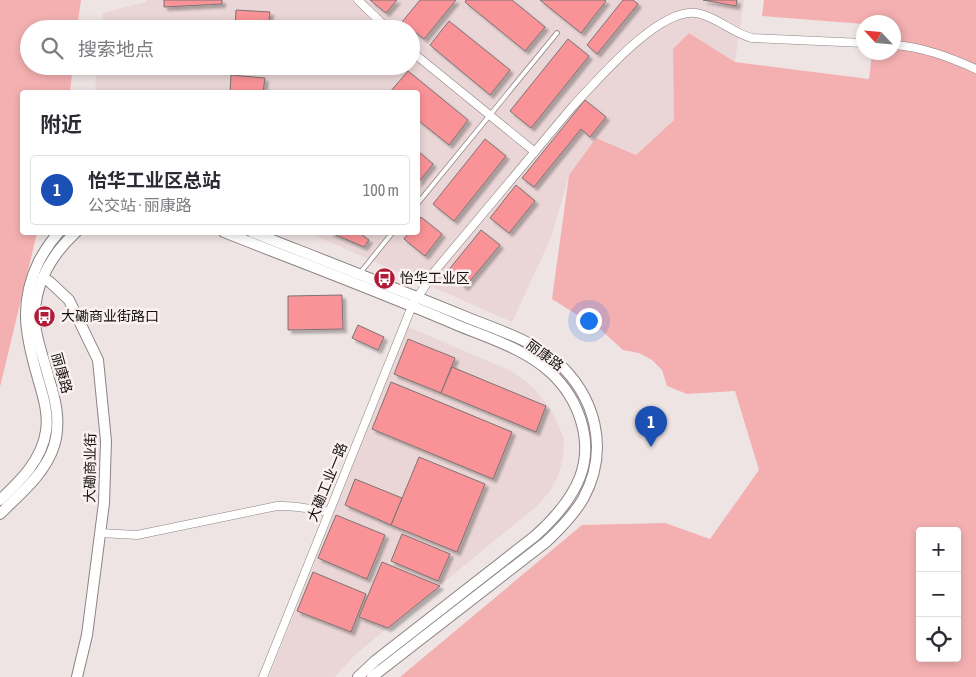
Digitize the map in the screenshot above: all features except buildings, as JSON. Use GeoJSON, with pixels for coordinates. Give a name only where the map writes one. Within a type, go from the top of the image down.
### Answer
{"type":"FeatureCollection","features":[{"type":"Feature","properties":{"kind":"street"},"geometry":{"type":"LineString","coordinates":[[358,0],[379,20]]}},
{"type":"Feature","properties":{"kind":"street","name":"大磡工业一路"},"geometry":{"type":"LineString","coordinates":[[263,677],[414,302],[434,272],[573,106],[634,44],[658,26],[686,13],[700,14],[736,33],[752,38],[856,43]]}},
{"type":"Feature","properties":{"kind":"street"},"geometry":{"type":"LineString","coordinates":[[901,45],[932,51],[976,69]]}},
{"type":"Feature","properties":{"kind":"street"},"geometry":{"type":"LineString","coordinates":[[420,58],[535,152]]}},
{"type":"Feature","properties":{"kind":"street","name":"丽康路"},"geometry":{"type":"LineString","coordinates":[[0,500],[30,467],[40,450],[46,431],[44,399],[28,341],[26,300],[34,272],[57,235]]}},
{"type":"Feature","properties":{"kind":"street","name":"丽康路"},"geometry":{"type":"LineString","coordinates":[[0,514],[44,468],[57,432],[56,404],[40,346],[35,313],[43,277],[56,254],[73,235]]}},
{"type":"Feature","properties":{"kind":"street","name":"丽康路"},"geometry":{"type":"LineString","coordinates":[[232,235],[414,302],[513,336],[554,359],[579,388],[590,407],[596,430],[597,454],[594,472],[585,495],[573,513],[553,535],[372,677]]}},
{"type":"Feature","properties":{"kind":"street","name":"丽康路"},"geometry":{"type":"LineString","coordinates":[[260,235],[359,274],[530,358],[550,372],[566,390],[578,412],[584,436],[584,460],[580,478],[568,500],[543,529],[358,677]]}},
{"type":"Feature","properties":{"kind":"street","name":"大磡商业街"},"geometry":{"type":"LineString","coordinates":[[43,277],[69,300],[98,360],[106,440],[104,503],[87,635],[77,677]]}},
{"type":"Feature","properties":{"kind":"street"},"geometry":{"type":"LineString","coordinates":[[100,533],[137,535],[277,506],[295,506],[329,512]]}},
{"type":"Feature","properties":{"kind":"lane"},"geometry":{"type":"LineString","coordinates":[[420,201],[557,33]]}},
{"type":"Feature","properties":{"kind":"lane"},"geometry":{"type":"LineString","coordinates":[[359,274],[391,235]]}},
{"type":"Feature","properties":{"kind":"shaded area"},"geometry":{"type":"Polygon","coordinates":[[[0,0],[81,0],[78,20],[20,20],[20,75],[72,75],[70,90],[20,90],[20,235],[37,235],[0,387],[0,0]]]}},
{"type":"Feature","properties":{"kind":"shaded area"},"geometry":{"type":"Polygon","coordinates":[[[147,0],[744,0],[735,62],[689,33],[673,49],[674,120],[636,155],[596,138],[569,175],[551,238],[512,322],[314,235],[420,235],[420,90],[95,90],[96,75],[420,75],[420,20],[102,20],[103,13],[146,2],[147,0]]]}},
{"type":"Feature","properties":{"kind":"shaded area"},"geometry":{"type":"Polygon","coordinates":[[[764,0],[976,0],[976,677],[400,677],[582,525],[665,523],[710,539],[759,470],[735,391],[687,394],[667,386],[662,370],[652,360],[639,353],[623,350],[601,330],[552,299],[569,175],[596,138],[636,155],[674,120],[673,49],[689,33],[735,62],[869,79],[871,60],[901,60],[901,15],[856,15],[856,23],[762,16],[764,0]]]}},
{"type":"Feature","properties":{"kind":"shaded area"},"geometry":{"type":"Polygon","coordinates":[[[408,327],[509,370],[535,389],[555,417],[564,439],[563,457],[559,474],[550,491],[537,506],[362,649],[335,677],[269,677],[335,510],[408,327]]]}},
{"type":"Feature","properties":{"kind":"place","name":"怡华工业区"},"geometry":{"type":"Point","coordinates":[384,278]}},
{"type":"Feature","properties":{"kind":"place","name":"大磡商业街路口"},"geometry":{"type":"Point","coordinates":[45,316]}},
{"type":"Feature","properties":{"kind":"place","name":"怡华工业区总站"},"geometry":{"type":"Point","coordinates":[651,447]}}]}
